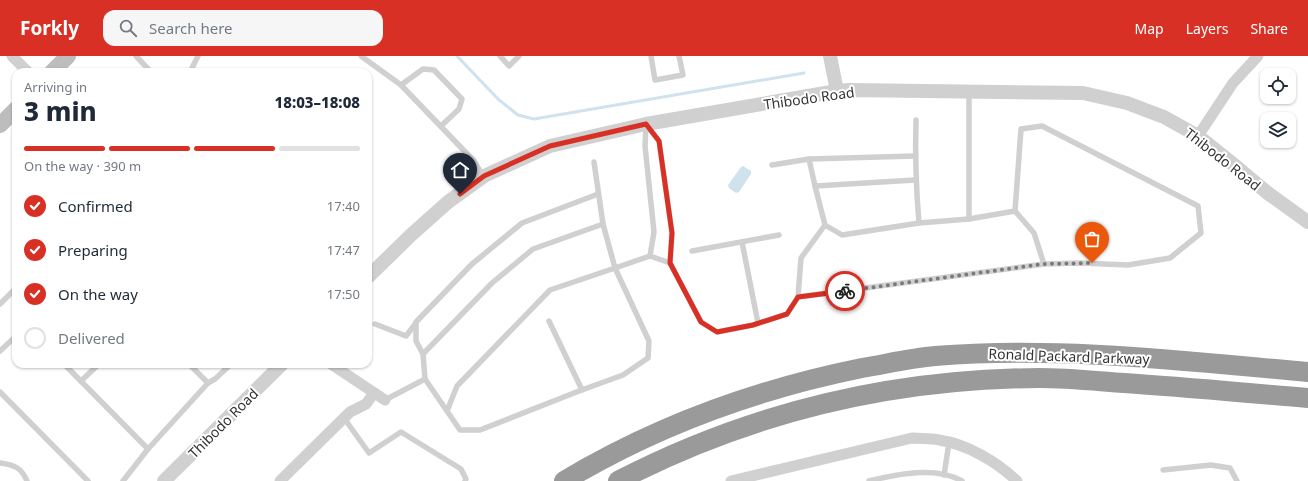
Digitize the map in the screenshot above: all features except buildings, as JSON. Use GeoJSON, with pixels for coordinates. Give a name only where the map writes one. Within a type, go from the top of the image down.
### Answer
{"type":"FeatureCollection","features":[{"type":"Feature","properties":{"kind":"highway","name":"Ronald Packard Parkway"},"geometry":{"type":"LineString","coordinates":[[564,481],[629,446],[686,420],[746,398],[828,375],[933,356],[1018,352],[1060,353],[1186,361],[1308,372]]}},
{"type":"Feature","properties":{"kind":"highway","name":"Ronald Packard Parkway"},"geometry":{"type":"LineString","coordinates":[[618,481],[686,448],[729,432],[788,414],[840,400],[890,390],[956,382],[1040,378],[1166,386],[1308,398]]}},
{"type":"Feature","properties":{"kind":"main road"},"geometry":{"type":"LineString","coordinates":[[56,68],[68,56]]}},
{"type":"Feature","properties":{"kind":"main road"},"geometry":{"type":"LineString","coordinates":[[0,125],[12,113]]}},
{"type":"Feature","properties":{"kind":"street"},"geometry":{"type":"LineString","coordinates":[[12,56],[24,68]]}},
{"type":"Feature","properties":{"kind":"street"},"geometry":{"type":"LineString","coordinates":[[830,56],[837,91]]}},
{"type":"Feature","properties":{"kind":"street"},"geometry":{"type":"LineString","coordinates":[[1198,136],[1233,83],[1258,56]]}},
{"type":"Feature","properties":{"kind":"street","name":"Thibodo Road"},"geometry":{"type":"LineString","coordinates":[[372,273],[448,202],[484,176],[550,146],[646,124],[849,90],[1083,93],[1127,103],[1164,117],[1198,136],[1269,194],[1308,222]]}},
{"type":"Feature","properties":{"kind":"street","name":"Thibodo Road"},"geometry":{"type":"LineString","coordinates":[[164,481],[278,368]]}},
{"type":"Feature","properties":{"kind":"street"},"geometry":{"type":"LineString","coordinates":[[337,368],[385,400]]}},
{"type":"Feature","properties":{"kind":"street"},"geometry":{"type":"LineString","coordinates":[[280,481],[350,412],[366,404],[374,393]]}},
{"type":"Feature","properties":{"kind":"street"},"geometry":{"type":"LineString","coordinates":[[731,481],[912,438],[940,440],[972,450],[988,458],[1017,481]]}},
{"type":"Feature","properties":{"kind":"lane"},"geometry":{"type":"LineString","coordinates":[[136,56],[147,68]]}},
{"type":"Feature","properties":{"kind":"lane"},"geometry":{"type":"LineString","coordinates":[[192,68],[198,56]]}},
{"type":"Feature","properties":{"kind":"lane"},"geometry":{"type":"LineString","coordinates":[[361,56],[402,85],[474,161],[484,176]]}},
{"type":"Feature","properties":{"kind":"lane"},"geometry":{"type":"LineString","coordinates":[[500,56],[509,66],[519,56]]}},
{"type":"Feature","properties":{"kind":"lane"},"geometry":{"type":"LineString","coordinates":[[651,56],[655,80],[683,75],[679,56]]}},
{"type":"Feature","properties":{"kind":"lane"},"geometry":{"type":"LineString","coordinates":[[402,85],[423,69],[434,70],[462,99],[460,109],[441,126]]}},
{"type":"Feature","properties":{"kind":"lane"},"geometry":{"type":"LineString","coordinates":[[969,92],[969,219]]}},
{"type":"Feature","properties":{"kind":"lane"},"geometry":{"type":"LineString","coordinates":[[916,120],[915,180],[919,223]]}},
{"type":"Feature","properties":{"kind":"lane"},"geometry":{"type":"LineString","coordinates":[[646,124],[645,146],[654,232],[650,256]]}},
{"type":"Feature","properties":{"kind":"lane"},"geometry":{"type":"LineString","coordinates":[[646,124],[659,141],[672,233],[670,263],[701,322],[717,332],[758,323],[787,314],[798,297],[801,258],[825,225]]}},
{"type":"Feature","properties":{"kind":"lane"},"geometry":{"type":"LineString","coordinates":[[798,297],[1044,264],[1080,263],[1128,265],[1170,258],[1201,232],[1198,206],[1042,126],[1021,129],[1015,211],[1034,233],[1044,264]]}},
{"type":"Feature","properties":{"kind":"lane"},"geometry":{"type":"LineString","coordinates":[[772,166],[809,159],[915,156]]}},
{"type":"Feature","properties":{"kind":"lane"},"geometry":{"type":"LineString","coordinates":[[809,159],[814,186],[825,225],[842,235],[919,223],[969,219],[1015,211]]}},
{"type":"Feature","properties":{"kind":"lane"},"geometry":{"type":"LineString","coordinates":[[416,322],[416,341],[423,354],[425,379],[460,430],[480,430],[624,375],[648,358],[649,341],[615,268],[598,194],[594,162]]}},
{"type":"Feature","properties":{"kind":"lane"},"geometry":{"type":"LineString","coordinates":[[814,186],[915,180]]}},
{"type":"Feature","properties":{"kind":"lane"},"geometry":{"type":"LineString","coordinates":[[375,324],[406,336],[416,322],[472,264],[522,223],[598,194]]}},
{"type":"Feature","properties":{"kind":"lane"},"geometry":{"type":"LineString","coordinates":[[423,354],[492,284],[533,249],[604,224]]}},
{"type":"Feature","properties":{"kind":"lane"},"geometry":{"type":"LineString","coordinates":[[692,252],[778,235]]}},
{"type":"Feature","properties":{"kind":"lane"},"geometry":{"type":"LineString","coordinates":[[742,242],[758,323]]}},
{"type":"Feature","properties":{"kind":"lane"},"geometry":{"type":"LineString","coordinates":[[447,411],[457,386],[550,290],[650,256],[670,263]]}},
{"type":"Feature","properties":{"kind":"lane"},"geometry":{"type":"LineString","coordinates":[[0,304],[12,292]]}},
{"type":"Feature","properties":{"kind":"lane"},"geometry":{"type":"LineString","coordinates":[[549,321],[582,390]]}},
{"type":"Feature","properties":{"kind":"lane"},"geometry":{"type":"LineString","coordinates":[[0,351],[12,340]]}},
{"type":"Feature","properties":{"kind":"lane"},"geometry":{"type":"LineString","coordinates":[[68,368],[148,450]]}},
{"type":"Feature","properties":{"kind":"lane"},"geometry":{"type":"LineString","coordinates":[[80,381],[95,368]]}},
{"type":"Feature","properties":{"kind":"lane"},"geometry":{"type":"LineString","coordinates":[[194,368],[208,383]]}},
{"type":"Feature","properties":{"kind":"lane"},"geometry":{"type":"LineString","coordinates":[[123,481],[148,450],[208,383],[215,379],[227,368]]}},
{"type":"Feature","properties":{"kind":"lane"},"geometry":{"type":"LineString","coordinates":[[385,400],[425,379]]}},
{"type":"Feature","properties":{"kind":"lane"},"geometry":{"type":"LineString","coordinates":[[0,392],[88,481]]}},
{"type":"Feature","properties":{"kind":"lane"},"geometry":{"type":"LineString","coordinates":[[344,418],[369,453],[401,432],[461,470],[466,479],[465,481]]}},
{"type":"Feature","properties":{"kind":"lane"},"geometry":{"type":"LineString","coordinates":[[944,475],[949,443]]}},
{"type":"Feature","properties":{"kind":"lane"},"geometry":{"type":"LineString","coordinates":[[0,464],[15,466],[24,474],[27,481]]}},
{"type":"Feature","properties":{"kind":"lane"},"geometry":{"type":"LineString","coordinates":[[1163,470],[1212,465],[1230,468],[1238,481]]}},
{"type":"Feature","properties":{"kind":"lane"},"geometry":{"type":"LineString","coordinates":[[869,481],[892,475],[934,472],[962,481]]}},
{"type":"Feature","properties":{"kind":"water"},"geometry":{"type":"Polygon","coordinates":[[[743,166],[751,171],[751,174],[739,192],[736,193],[729,188],[728,185],[743,166]]]}},
{"type":"Feature","properties":{"kind":"waterway"},"geometry":{"type":"LineString","coordinates":[[457,56],[498,99],[518,115],[534,119],[804,73]]}},
{"type":"Feature","properties":{"kind":"way so far"},"geometry":{"type":"LineString","coordinates":[[845,291],[1044,264],[1092,263]]}},
{"type":"Feature","properties":{"kind":"route"},"geometry":{"type":"LineString","coordinates":[[460,194],[484,176],[550,146],[646,124],[659,141],[672,233],[670,263],[701,322],[717,332],[753,325],[787,314],[798,297],[845,291]]}}]}
